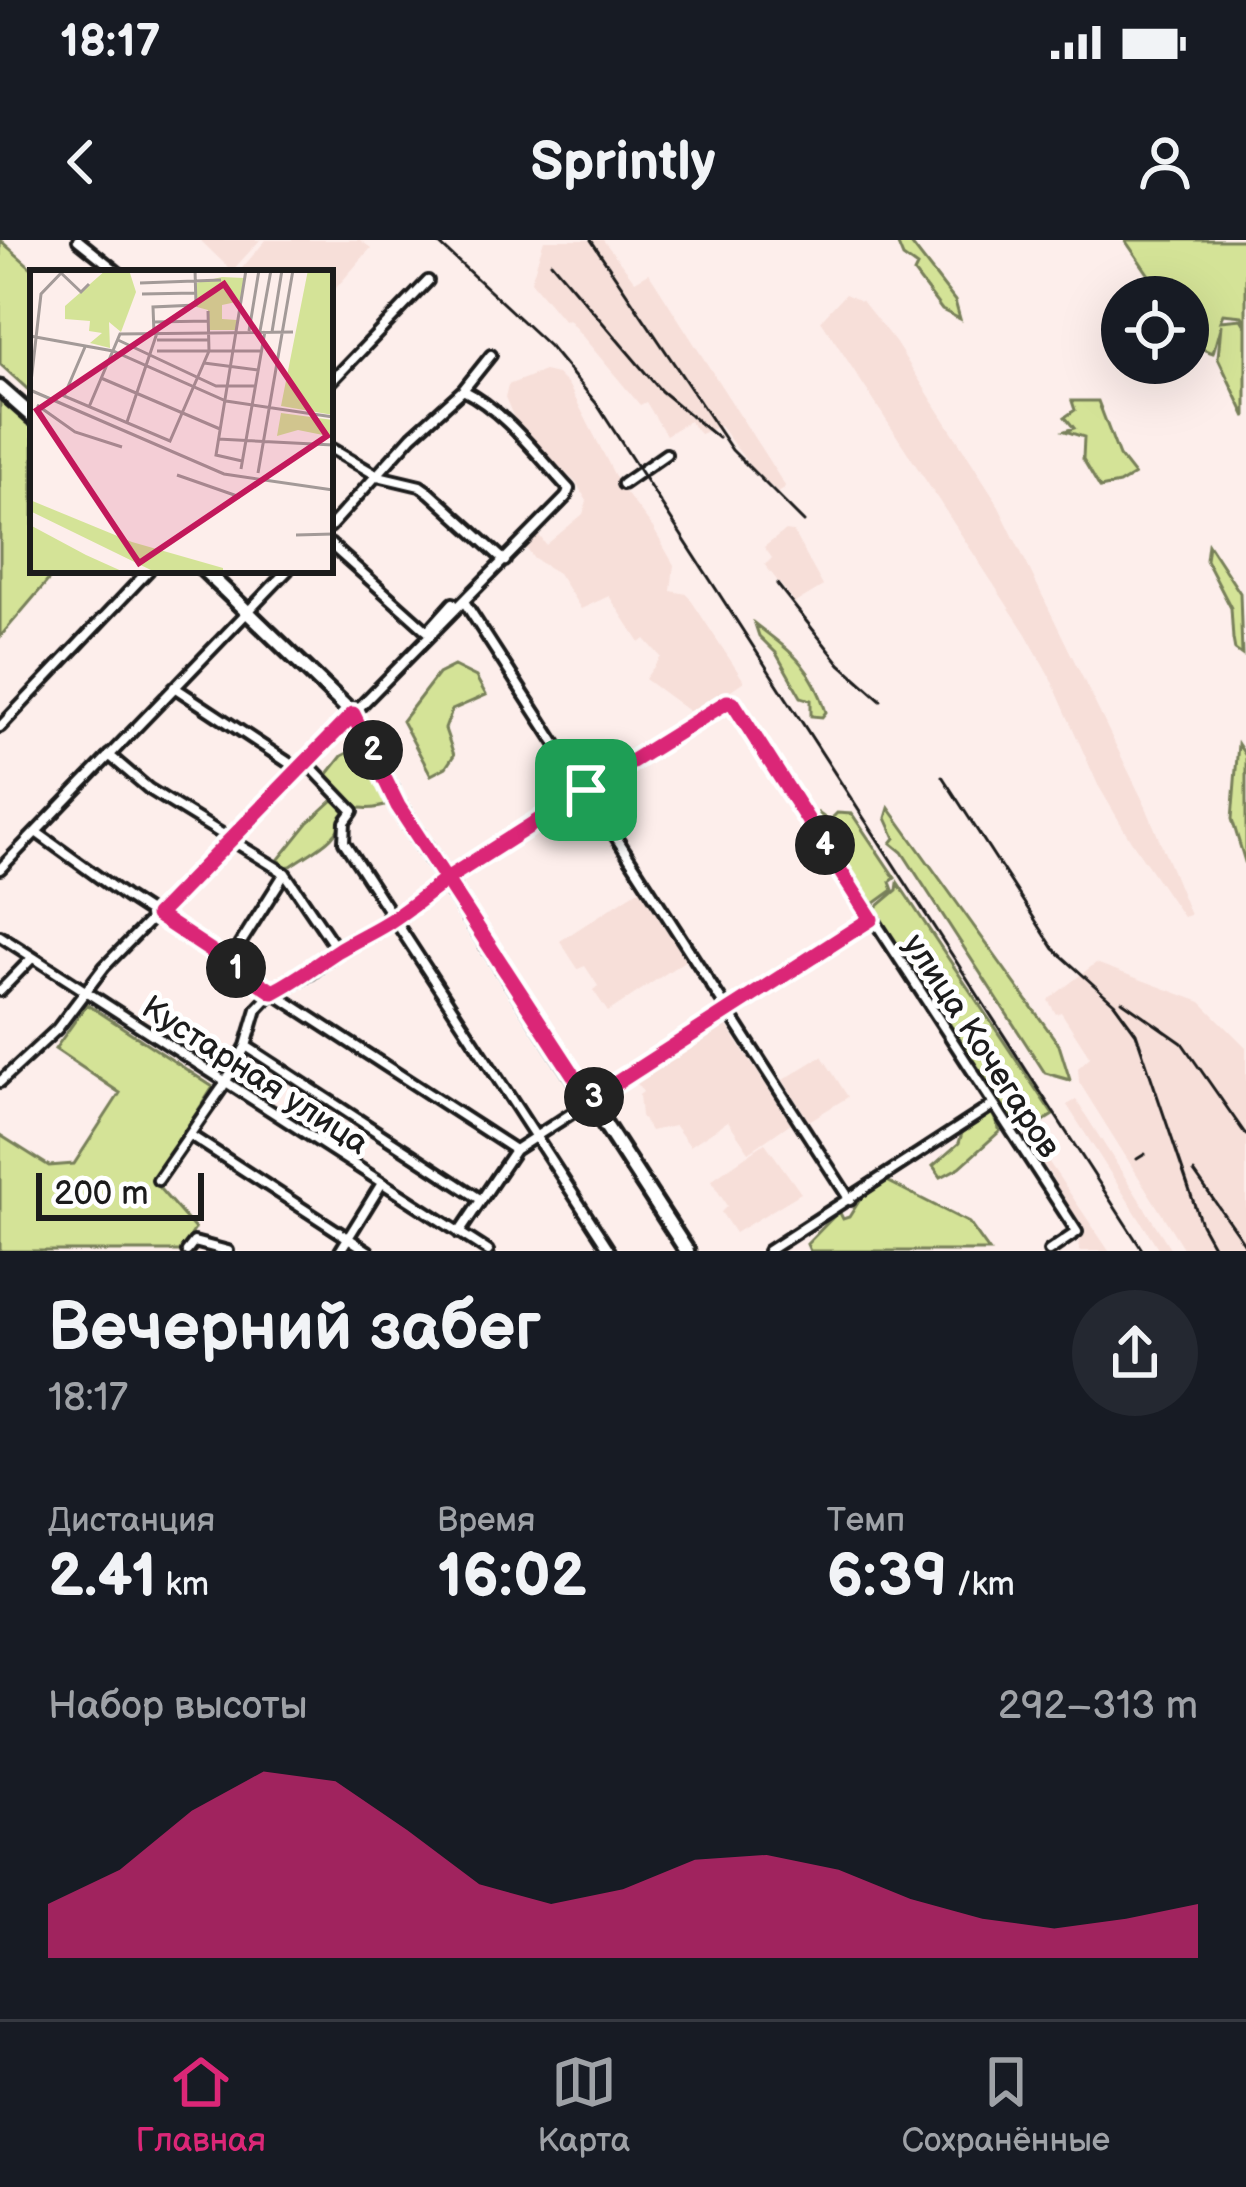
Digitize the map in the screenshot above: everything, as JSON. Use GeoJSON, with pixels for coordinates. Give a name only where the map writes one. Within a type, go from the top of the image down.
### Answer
{"type":"FeatureCollection","features":[{"type":"Feature","properties":{"kind":"main road"},"geometry":{"type":"LineString","coordinates":[[0,388],[30,414]]}},
{"type":"Feature","properties":{"kind":"main road"},"geometry":{"type":"LineString","coordinates":[[207,573],[353,714],[398,806],[687,1251]]}},
{"type":"Feature","properties":{"kind":"street"},"geometry":{"type":"LineString","coordinates":[[78,240],[115,270]]}},
{"type":"Feature","properties":{"kind":"street"},"geometry":{"type":"LineString","coordinates":[[333,379],[428,281]]}},
{"type":"Feature","properties":{"kind":"street"},"geometry":{"type":"LineString","coordinates":[[333,524],[491,355]]}},
{"type":"Feature","properties":{"kind":"street"},"geometry":{"type":"LineString","coordinates":[[429,633],[465,603],[569,489],[502,419],[463,390]]}},
{"type":"Feature","properties":{"kind":"street"},"geometry":{"type":"LineString","coordinates":[[333,450],[378,476],[420,486],[505,561]]}},
{"type":"Feature","properties":{"kind":"street"},"geometry":{"type":"LineString","coordinates":[[623,484],[666,454]]}},
{"type":"Feature","properties":{"kind":"street"},"geometry":{"type":"LineString","coordinates":[[333,547],[429,633]]}},
{"type":"Feature","properties":{"kind":"street"},"geometry":{"type":"LineString","coordinates":[[0,727],[146,573]]}},
{"type":"Feature","properties":{"kind":"street"},"geometry":{"type":"LineString","coordinates":[[0,869],[285,573]]}},
{"type":"Feature","properties":{"kind":"street"},"geometry":{"type":"LineString","coordinates":[[0,1082],[57,1028],[81,991],[353,714],[453,603]]}},
{"type":"Feature","properties":{"kind":"street"},"geometry":{"type":"LineString","coordinates":[[465,603],[850,1200]]}},
{"type":"Feature","properties":{"kind":"street"},"geometry":{"type":"LineString","coordinates":[[174,687],[298,769],[312,768],[353,811],[345,822],[344,842],[610,1251]]}},
{"type":"Feature","properties":{"kind":"street","name":"улица Кочегаров"},"geometry":{"type":"LineString","coordinates":[[586,790],[727,702],[733,703],[1077,1232],[1049,1251]]}},
{"type":"Feature","properties":{"kind":"street"},"geometry":{"type":"LineString","coordinates":[[109,755],[148,789],[285,873],[338,951]]}},
{"type":"Feature","properties":{"kind":"street"},"geometry":{"type":"LineString","coordinates":[[158,1180],[246,1046],[256,1009],[273,992],[312,973],[338,951],[394,919],[586,790]]}},
{"type":"Feature","properties":{"kind":"street"},"geometry":{"type":"LineString","coordinates":[[36,832],[515,1150]]}},
{"type":"Feature","properties":{"kind":"street"},"geometry":{"type":"LineString","coordinates":[[228,963],[285,873]]}},
{"type":"Feature","properties":{"kind":"street"},"geometry":{"type":"LineString","coordinates":[[459,1233],[515,1150],[871,919]]}},
{"type":"Feature","properties":{"kind":"street","name":"Кустарная улица"},"geometry":{"type":"LineString","coordinates":[[0,936],[488,1251]]}},
{"type":"Feature","properties":{"kind":"street"},"geometry":{"type":"LineString","coordinates":[[0,992],[32,958]]}},
{"type":"Feature","properties":{"kind":"street"},"geometry":{"type":"LineString","coordinates":[[246,1046],[480,1199]]}},
{"type":"Feature","properties":{"kind":"street"},"geometry":{"type":"LineString","coordinates":[[768,1251],[993,1105]]}},
{"type":"Feature","properties":{"kind":"street"},"geometry":{"type":"LineString","coordinates":[[190,1135],[368,1251]]}},
{"type":"Feature","properties":{"kind":"street"},"geometry":{"type":"LineString","coordinates":[[340,1251],[382,1183]]}},
{"type":"Feature","properties":{"kind":"street"},"geometry":{"type":"LineString","coordinates":[[466,1251],[472,1242]]}},
{"type":"Feature","properties":{"kind":"street"},"geometry":{"type":"LineString","coordinates":[[190,1246],[228,1251]]}},
{"type":"Feature","properties":{"kind":"shaded area"},"geometry":{"type":"Polygon","coordinates":[[[200,240],[260,240],[231,270],[200,240]]]}},
{"type":"Feature","properties":{"kind":"shaded area"},"geometry":{"type":"Polygon","coordinates":[[[266,240],[360,240],[371,248],[333,292],[333,270],[241,270],[266,240]]]}},
{"type":"Feature","properties":{"kind":"shaded area"},"geometry":{"type":"Polygon","coordinates":[[[544,240],[603,240],[635,281],[649,273],[785,486],[783,490],[778,493],[753,470],[720,426],[700,434],[689,421],[666,435],[646,402],[640,405],[531,281],[544,240]]]}},
{"type":"Feature","properties":{"kind":"shaded area"},"geometry":{"type":"Polygon","coordinates":[[[845,294],[863,302],[895,342],[995,499],[1146,807],[1190,915],[1183,917],[1131,841],[1098,785],[1026,634],[821,320],[845,294]]]}},
{"type":"Feature","properties":{"kind":"shaded area"},"geometry":{"type":"Polygon","coordinates":[[[544,371],[557,374],[569,386],[619,484],[674,565],[671,591],[687,594],[744,681],[694,715],[645,679],[661,657],[645,639],[640,643],[609,596],[581,609],[558,573],[534,559],[526,548],[539,535],[546,545],[583,514],[587,501],[577,484],[516,423],[505,397],[508,385],[544,371]]]}},
{"type":"Feature","properties":{"kind":"shaded area"},"geometry":{"type":"Polygon","coordinates":[[[785,531],[793,532],[823,586],[795,603],[765,565],[772,558],[764,547],[785,531]]]}},
{"type":"Feature","properties":{"kind":"shaded area"},"geometry":{"type":"Polygon","coordinates":[[[640,889],[686,960],[608,1012],[585,966],[578,969],[560,941],[640,889]]]}},
{"type":"Feature","properties":{"kind":"shaded area"},"geometry":{"type":"Polygon","coordinates":[[[1096,963],[1201,1002],[1246,1047],[1246,1251],[1185,1251],[1079,1082],[1078,1068],[1090,1057],[1048,1000],[1096,963]]]}},
{"type":"Feature","properties":{"kind":"shaded area"},"geometry":{"type":"Polygon","coordinates":[[[721,1017],[791,1123],[749,1152],[728,1121],[690,1146],[675,1126],[650,1131],[641,1116],[639,1095],[643,1092],[632,1076],[721,1017]]]}},
{"type":"Feature","properties":{"kind":"shaded area"},"geometry":{"type":"Polygon","coordinates":[[[822,1056],[848,1097],[809,1121],[783,1080],[822,1056]]]}},
{"type":"Feature","properties":{"kind":"shaded area"},"geometry":{"type":"Polygon","coordinates":[[[1076,1100],[1172,1251],[1160,1251],[1067,1105],[1076,1100]]]}},
{"type":"Feature","properties":{"kind":"shaded area"},"geometry":{"type":"Polygon","coordinates":[[[1027,1135],[1109,1251],[1079,1251],[1080,1225],[1027,1135]]]}},
{"type":"Feature","properties":{"kind":"shaded area"},"geometry":{"type":"Polygon","coordinates":[[[765,1143],[801,1193],[735,1233],[721,1212],[727,1206],[711,1180],[765,1143]]]}},
{"type":"Feature","properties":{"kind":"green space"},"geometry":{"type":"Polygon","coordinates":[[[0,240],[34,270],[30,270],[30,391],[0,364],[0,240]]]}},
{"type":"Feature","properties":{"kind":"green space"},"geometry":{"type":"Polygon","coordinates":[[[896,240],[908,240],[955,301],[960,319],[942,310],[896,240]]]}},
{"type":"Feature","properties":{"kind":"green space"},"geometry":{"type":"Polygon","coordinates":[[[1125,240],[1246,240],[1246,322],[1242,316],[1223,314],[1220,321],[1241,319],[1246,327],[1246,417],[1218,358],[1221,324],[1213,353],[1209,352],[1209,276],[1150,276],[1125,240]]]}},
{"type":"Feature","properties":{"kind":"green space"},"geometry":{"type":"Polygon","coordinates":[[[0,398],[30,424],[30,573],[54,573],[0,637],[0,398]]]}},
{"type":"Feature","properties":{"kind":"green space"},"geometry":{"type":"Polygon","coordinates":[[[1072,401],[1098,401],[1119,456],[1134,475],[1100,488],[1083,459],[1084,437],[1065,431],[1074,428],[1065,417],[1075,410],[1072,401]]]}},
{"type":"Feature","properties":{"kind":"green space"},"geometry":{"type":"Polygon","coordinates":[[[1208,544],[1240,593],[1242,655],[1235,650],[1231,608],[1206,560],[1208,544]]]}},
{"type":"Feature","properties":{"kind":"green space"},"geometry":{"type":"Polygon","coordinates":[[[755,624],[807,672],[826,712],[822,717],[811,716],[811,700],[801,697],[755,624]]]}},
{"type":"Feature","properties":{"kind":"green space"},"geometry":{"type":"Polygon","coordinates":[[[454,666],[476,677],[486,695],[452,710],[445,729],[454,755],[446,767],[431,775],[402,721],[438,674],[454,666]]]}},
{"type":"Feature","properties":{"kind":"green space"},"geometry":{"type":"Polygon","coordinates":[[[1238,744],[1246,756],[1246,865],[1232,819],[1238,744]]]}},
{"type":"Feature","properties":{"kind":"green space"},"geometry":{"type":"Polygon","coordinates":[[[363,745],[391,804],[369,809],[353,806],[323,780],[342,756],[363,745]]]}},
{"type":"Feature","properties":{"kind":"green space"},"geometry":{"type":"Polygon","coordinates":[[[333,800],[346,810],[338,829],[317,849],[284,867],[279,859],[333,800]]]}},
{"type":"Feature","properties":{"kind":"green space"},"geometry":{"type":"Polygon","coordinates":[[[889,808],[1059,1045],[1070,1080],[1045,1073],[902,852],[891,843],[895,838],[886,818],[889,808]]]}},
{"type":"Feature","properties":{"kind":"green space"},"geometry":{"type":"Polygon","coordinates":[[[818,813],[829,821],[837,813],[852,814],[895,878],[890,882],[893,890],[866,906],[814,821],[818,813]]]}},
{"type":"Feature","properties":{"kind":"green space"},"geometry":{"type":"Polygon","coordinates":[[[898,883],[1053,1115],[1026,1132],[993,1098],[872,911],[897,890],[898,883]]]}},
{"type":"Feature","properties":{"kind":"green space"},"geometry":{"type":"Polygon","coordinates":[[[87,1004],[213,1087],[153,1181],[195,1229],[181,1251],[0,1251],[0,1135],[49,1166],[74,1164],[120,1093],[55,1049],[87,1004]]]}},
{"type":"Feature","properties":{"kind":"green space"},"geometry":{"type":"Polygon","coordinates":[[[991,1111],[1000,1131],[960,1167],[941,1177],[933,1166],[959,1143],[962,1133],[991,1111]]]}},
{"type":"Feature","properties":{"kind":"green space"},"geometry":{"type":"Polygon","coordinates":[[[887,1181],[969,1223],[989,1251],[810,1251],[807,1244],[839,1211],[843,1219],[849,1217],[861,1198],[887,1181]]]}},
{"type":"Feature","properties":{"kind":"railway"},"geometry":{"type":"LineString","coordinates":[[435,240],[549,346],[596,403],[1143,1251]]}},
{"type":"Feature","properties":{"kind":"railway"},"geometry":{"type":"LineString","coordinates":[[591,240],[732,450],[804,522]]}},
{"type":"Feature","properties":{"kind":"railway"},"geometry":{"type":"LineString","coordinates":[[551,262],[661,391],[718,438]]}},
{"type":"Feature","properties":{"kind":"railway"},"geometry":{"type":"LineString","coordinates":[[777,584],[840,664],[881,700]]}},
{"type":"Feature","properties":{"kind":"railway"},"geometry":{"type":"LineString","coordinates":[[942,776],[1054,949],[1114,1003],[1136,1033],[1201,1224],[1216,1251]]}},
{"type":"Feature","properties":{"kind":"railway"},"geometry":{"type":"LineString","coordinates":[[1122,1001],[1182,1043],[1246,1135]]}},
{"type":"Feature","properties":{"kind":"railway"},"geometry":{"type":"LineString","coordinates":[[1137,1159],[1145,1154]]}},
{"type":"Feature","properties":{"kind":"railway"},"geometry":{"type":"LineString","coordinates":[[1194,1172],[1246,1246]]}},
{"type":"Feature","properties":{"kind":"route"},"geometry":{"type":"LineString","coordinates":[[586,790],[448,878],[446,880],[431,890],[394,919],[338,951],[312,973],[273,992],[157,915],[353,714],[398,806],[446,880],[590,1100],[871,919],[733,703],[727,702],[586,790]]}}]}
